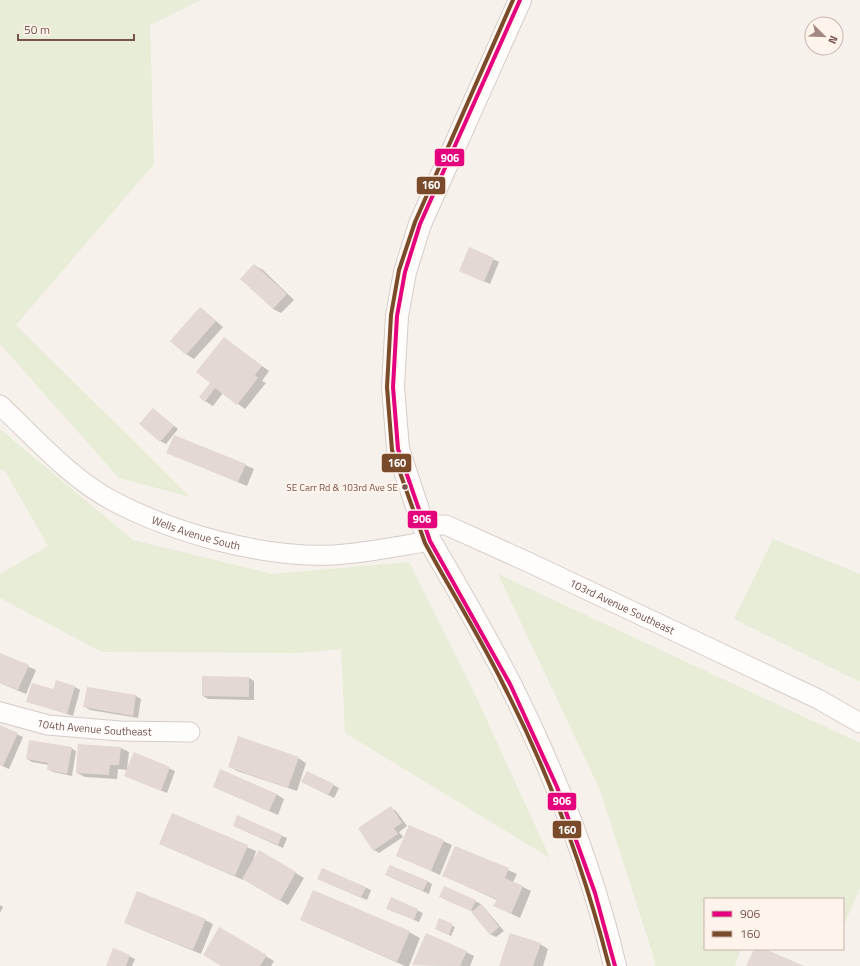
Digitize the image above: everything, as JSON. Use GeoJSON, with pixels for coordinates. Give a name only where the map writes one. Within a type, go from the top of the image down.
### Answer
{"type":"FeatureCollection","features":[{"type":"Feature","properties":{"kind":"main road"},"geometry":{"type":"LineString","coordinates":[[520,0],[420,224],[405,272],[397,316],[393,387],[398,448],[427,533],[509,683],[532,731],[576,833],[603,914],[615,966]]}},
{"type":"Feature","properties":{"kind":"street","name":"Wells Avenue South"},"geometry":{"type":"LineString","coordinates":[[0,405],[74,474],[112,501],[165,523],[225,543],[287,553],[335,555],[427,533]]}},
{"type":"Feature","properties":{"kind":"street","name":"103rd Avenue Southeast"},"geometry":{"type":"LineString","coordinates":[[427,533],[446,525],[818,699],[860,723]]}},
{"type":"Feature","properties":{"kind":"street","name":"104th Avenue Southeast"},"geometry":{"type":"LineString","coordinates":[[0,712],[48,725],[120,731],[190,732]]}},
{"type":"Feature","properties":{"kind":"green space"},"geometry":{"type":"Polygon","coordinates":[[[0,0],[201,0],[150,25],[154,164],[16,325],[190,497],[119,478],[0,344],[0,0]]]}},
{"type":"Feature","properties":{"kind":"green space"},"geometry":{"type":"Polygon","coordinates":[[[0,429],[133,540],[272,574],[409,562],[472,688],[550,858],[345,733],[341,649],[299,653],[102,652],[0,598],[0,574],[48,546],[5,471],[0,469],[0,429]]]}},
{"type":"Feature","properties":{"kind":"green space"},"geometry":{"type":"Polygon","coordinates":[[[773,539],[860,574],[860,682],[734,619],[773,539]]]}},
{"type":"Feature","properties":{"kind":"green space"},"geometry":{"type":"Polygon","coordinates":[[[498,574],[860,743],[860,888],[844,925],[844,898],[704,898],[704,950],[741,950],[735,966],[655,966],[653,955],[600,790],[498,574]]]}},
{"type":"Feature","properties":{"kind":"building"},"geometry":{"type":"Polygon","coordinates":[[[469,247],[494,258],[484,282],[459,271],[469,247]]]}},
{"type":"Feature","properties":{"kind":"building"},"geometry":{"type":"Polygon","coordinates":[[[254,264],[287,294],[273,309],[240,279],[254,264]]]}},
{"type":"Feature","properties":{"kind":"building"},"geometry":{"type":"Polygon","coordinates":[[[200,307],[216,321],[186,355],[170,341],[200,307]]]}},
{"type":"Feature","properties":{"kind":"building"},"geometry":{"type":"Polygon","coordinates":[[[224,337],[262,366],[255,375],[258,378],[237,405],[215,388],[205,402],[199,397],[210,383],[196,372],[224,337]]]}},
{"type":"Feature","properties":{"kind":"building"},"geometry":{"type":"Polygon","coordinates":[[[153,408],[174,426],[160,442],[139,424],[153,408]]]}},
{"type":"Feature","properties":{"kind":"building"},"geometry":{"type":"Polygon","coordinates":[[[174,435],[246,464],[238,482],[166,453],[174,435]]]}},
{"type":"Feature","properties":{"kind":"building"},"geometry":{"type":"Polygon","coordinates":[[[0,653],[29,665],[18,690],[0,683],[0,653]]]}},
{"type":"Feature","properties":{"kind":"building"},"geometry":{"type":"Polygon","coordinates":[[[202,676],[249,677],[249,697],[202,696],[202,676]]]}},
{"type":"Feature","properties":{"kind":"building"},"geometry":{"type":"Polygon","coordinates":[[[56,680],[75,686],[67,714],[26,702],[32,683],[53,689],[56,680]]]}},
{"type":"Feature","properties":{"kind":"building"},"geometry":{"type":"Polygon","coordinates":[[[87,687],[136,695],[133,716],[83,707],[87,687]]]}},
{"type":"Feature","properties":{"kind":"building"},"geometry":{"type":"Polygon","coordinates":[[[0,725],[18,733],[3,766],[0,765],[0,725]]]}},
{"type":"Feature","properties":{"kind":"building"},"geometry":{"type":"Polygon","coordinates":[[[238,736],[299,757],[288,788],[228,767],[238,736]]]}},
{"type":"Feature","properties":{"kind":"building"},"geometry":{"type":"Polygon","coordinates":[[[29,740],[72,747],[67,774],[47,770],[48,763],[26,759],[29,740]]]}},
{"type":"Feature","properties":{"kind":"building"},"geometry":{"type":"Polygon","coordinates":[[[78,744],[121,747],[119,765],[110,765],[109,775],[76,773],[78,744]]]}},
{"type":"Feature","properties":{"kind":"building"},"geometry":{"type":"Polygon","coordinates":[[[134,752],[170,767],[161,791],[124,776],[134,752]]]}},
{"type":"Feature","properties":{"kind":"building"},"geometry":{"type":"Polygon","coordinates":[[[220,769],[277,794],[269,811],[213,787],[220,769]]]}},
{"type":"Feature","properties":{"kind":"building"},"geometry":{"type":"Polygon","coordinates":[[[307,771],[334,784],[328,795],[301,782],[307,771]]]}},
{"type":"Feature","properties":{"kind":"building"},"geometry":{"type":"Polygon","coordinates":[[[391,806],[402,823],[394,828],[398,834],[373,851],[358,828],[391,806]]]}},
{"type":"Feature","properties":{"kind":"building"},"geometry":{"type":"Polygon","coordinates":[[[172,813],[248,845],[235,876],[159,844],[172,813]]]}},
{"type":"Feature","properties":{"kind":"building"},"geometry":{"type":"Polygon","coordinates":[[[237,815],[282,835],[278,845],[233,826],[237,815]]]}},
{"type":"Feature","properties":{"kind":"building"},"geometry":{"type":"Polygon","coordinates":[[[409,825],[444,840],[431,871],[396,856],[409,825]]]}},
{"type":"Feature","properties":{"kind":"building"},"geometry":{"type":"Polygon","coordinates":[[[455,846],[509,868],[505,878],[523,886],[511,914],[493,906],[497,899],[442,876],[455,846]]]}},
{"type":"Feature","properties":{"kind":"building"},"geometry":{"type":"Polygon","coordinates":[[[259,850],[296,872],[280,901],[242,879],[259,850]]]}},
{"type":"Feature","properties":{"kind":"building"},"geometry":{"type":"Polygon","coordinates":[[[390,865],[428,881],[423,891],[385,875],[390,865]]]}},
{"type":"Feature","properties":{"kind":"building"},"geometry":{"type":"Polygon","coordinates":[[[322,868],[366,887],[361,898],[317,879],[322,868]]]}},
{"type":"Feature","properties":{"kind":"building"},"geometry":{"type":"Polygon","coordinates":[[[444,886],[476,900],[471,911],[439,897],[444,886]]]}},
{"type":"Feature","properties":{"kind":"building"},"geometry":{"type":"Polygon","coordinates":[[[313,890],[410,931],[397,962],[300,920],[313,890]]]}},
{"type":"Feature","properties":{"kind":"building"},"geometry":{"type":"Polygon","coordinates":[[[137,891],[206,919],[193,950],[124,923],[137,891]]]}},
{"type":"Feature","properties":{"kind":"building"},"geometry":{"type":"Polygon","coordinates":[[[391,897],[418,909],[414,920],[386,909],[391,897]]]}},
{"type":"Feature","properties":{"kind":"building"},"geometry":{"type":"Polygon","coordinates":[[[481,904],[499,927],[490,935],[471,912],[481,904]]]}},
{"type":"Feature","properties":{"kind":"building"},"geometry":{"type":"Polygon","coordinates":[[[439,918],[453,924],[449,935],[435,929],[439,918]]]}},
{"type":"Feature","properties":{"kind":"building"},"geometry":{"type":"Polygon","coordinates":[[[219,927],[267,955],[260,966],[221,966],[203,955],[219,927]]]}},
{"type":"Feature","properties":{"kind":"building"},"geometry":{"type":"Polygon","coordinates":[[[426,933],[467,951],[460,966],[412,965],[426,933]]]}},
{"type":"Feature","properties":{"kind":"building"},"geometry":{"type":"Polygon","coordinates":[[[510,933],[541,943],[533,966],[499,966],[510,933]]]}},
{"type":"Feature","properties":{"kind":"building"},"geometry":{"type":"Polygon","coordinates":[[[113,948],[130,955],[126,966],[106,966],[113,948]]]}},
{"type":"Feature","properties":{"kind":"building"},"geometry":{"type":"Polygon","coordinates":[[[754,950],[767,950],[804,966],[746,966],[754,950]]]}},
{"type":"Feature","properties":{"kind":"transit line","name":"160"},"geometry":{"type":"LineString","coordinates":[[513,0],[415,222],[399,270],[391,315],[387,387],[392,450],[425,543],[495,668],[521,720],[551,788],[589,894],[609,966]]}},
{"type":"Feature","properties":{"kind":"transit line","name":"906"},"geometry":{"type":"LineString","coordinates":[[520,0],[420,224],[405,272],[397,316],[393,387],[398,449],[430,541],[510,684],[557,787],[595,893],[615,966]]}},
{"type":"Feature","properties":{"kind":"place","name":"SE Carr Rd & 103rd Ave SE"},"geometry":{"type":"Point","coordinates":[405,487]}}]}
